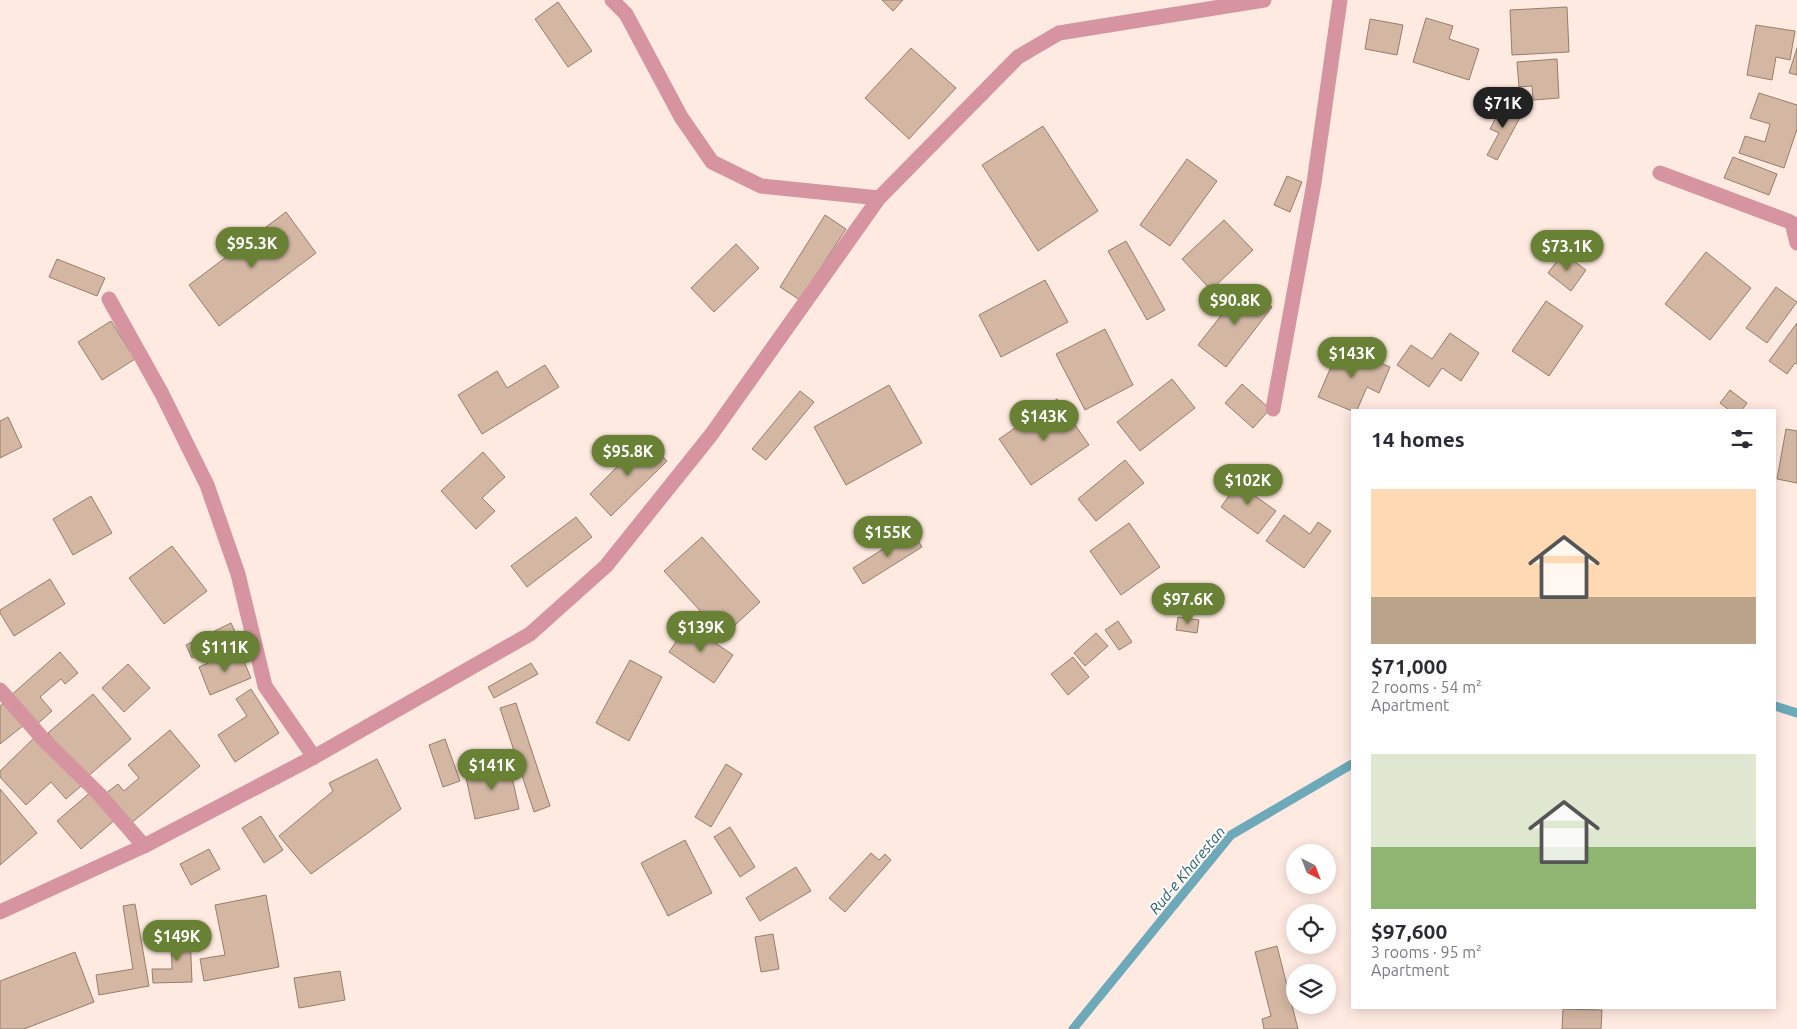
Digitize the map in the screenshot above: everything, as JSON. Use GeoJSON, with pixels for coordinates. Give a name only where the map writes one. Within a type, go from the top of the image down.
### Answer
{"type":"FeatureCollection","features":[{"type":"Feature","properties":{"kind":"street"},"geometry":{"type":"LineString","coordinates":[[612,0],[626,14],[681,117],[712,162],[762,186],[879,198]]}},
{"type":"Feature","properties":{"kind":"street"},"geometry":{"type":"LineString","coordinates":[[0,912],[144,846],[314,757],[530,634],[606,566],[711,435],[879,198],[1018,57],[1059,33],[1264,0]]}},
{"type":"Feature","properties":{"kind":"street"},"geometry":{"type":"LineString","coordinates":[[1272,409],[1314,183],[1340,0]]}},
{"type":"Feature","properties":{"kind":"street"},"geometry":{"type":"LineString","coordinates":[[1660,173],[1792,223],[1797,243]]}},
{"type":"Feature","properties":{"kind":"street"},"geometry":{"type":"LineString","coordinates":[[109,299],[162,394],[207,484],[238,574],[265,686],[314,757]]}},
{"type":"Feature","properties":{"kind":"street"},"geometry":{"type":"LineString","coordinates":[[0,690],[44,740],[99,794],[144,846]]}},
{"type":"Feature","properties":{"kind":"building"},"geometry":{"type":"Polygon","coordinates":[[[882,0],[903,0],[893,11],[882,0]]]}},
{"type":"Feature","properties":{"kind":"building"},"geometry":{"type":"Polygon","coordinates":[[[558,2],[592,51],[568,67],[535,19],[558,2]]]}},
{"type":"Feature","properties":{"kind":"building"},"geometry":{"type":"Polygon","coordinates":[[[1567,7],[1569,52],[1512,55],[1510,10],[1567,7]]]}},
{"type":"Feature","properties":{"kind":"building"},"geometry":{"type":"Polygon","coordinates":[[[1426,18],[1453,26],[1449,39],[1479,49],[1469,80],[1413,62],[1426,18]]]}},
{"type":"Feature","properties":{"kind":"building"},"geometry":{"type":"Polygon","coordinates":[[[1370,19],[1403,25],[1397,55],[1365,49],[1370,19]]]}},
{"type":"Feature","properties":{"kind":"building"},"geometry":{"type":"Polygon","coordinates":[[[1756,25],[1795,31],[1790,60],[1776,57],[1772,80],[1747,75],[1756,25]]]}},
{"type":"Feature","properties":{"kind":"building"},"geometry":{"type":"Polygon","coordinates":[[[911,48],[956,88],[909,139],[865,98],[911,48]]]}},
{"type":"Feature","properties":{"kind":"building"},"geometry":{"type":"Polygon","coordinates":[[[1797,48],[1797,75],[1789,73],[1797,48]]]}},
{"type":"Feature","properties":{"kind":"building"},"geometry":{"type":"Polygon","coordinates":[[[1557,59],[1559,98],[1533,100],[1532,86],[1519,87],[1517,62],[1557,59]]]}},
{"type":"Feature","properties":{"kind":"building"},"geometry":{"type":"Polygon","coordinates":[[[1759,93],[1797,105],[1797,129],[1784,168],[1739,153],[1745,136],[1765,142],[1770,124],[1750,118],[1759,93]]]}},
{"type":"Feature","properties":{"kind":"building"},"geometry":{"type":"Polygon","coordinates":[[[1503,104],[1522,114],[1497,160],[1487,155],[1499,133],[1490,129],[1503,104]]]}},
{"type":"Feature","properties":{"kind":"building"},"geometry":{"type":"Polygon","coordinates":[[[1043,126],[1098,211],[1038,251],[982,165],[1043,126]]]}},
{"type":"Feature","properties":{"kind":"building"},"geometry":{"type":"Polygon","coordinates":[[[1733,157],[1777,174],[1769,195],[1724,178],[1733,157]]]}},
{"type":"Feature","properties":{"kind":"building"},"geometry":{"type":"Polygon","coordinates":[[[1187,159],[1217,181],[1170,246],[1140,225],[1187,159]]]}},
{"type":"Feature","properties":{"kind":"building"},"geometry":{"type":"Polygon","coordinates":[[[1287,176],[1302,182],[1290,212],[1274,205],[1287,176]]]}},
{"type":"Feature","properties":{"kind":"building"},"geometry":{"type":"Polygon","coordinates":[[[286,212],[316,253],[219,326],[189,285],[286,212]]]}},
{"type":"Feature","properties":{"kind":"building"},"geometry":{"type":"Polygon","coordinates":[[[825,215],[846,229],[800,300],[780,287],[825,215]]]}},
{"type":"Feature","properties":{"kind":"building"},"geometry":{"type":"Polygon","coordinates":[[[1224,220],[1253,250],[1211,290],[1182,259],[1224,220]]]}},
{"type":"Feature","properties":{"kind":"building"},"geometry":{"type":"Polygon","coordinates":[[[1126,241],[1165,310],[1147,320],[1108,251],[1126,241]]]}},
{"type":"Feature","properties":{"kind":"building"},"geometry":{"type":"Polygon","coordinates":[[[736,244],[759,268],[714,312],[691,288],[736,244]]]}},
{"type":"Feature","properties":{"kind":"building"},"geometry":{"type":"Polygon","coordinates":[[[1706,252],[1751,288],[1710,340],[1665,304],[1706,252]]]}},
{"type":"Feature","properties":{"kind":"building"},"geometry":{"type":"Polygon","coordinates":[[[1563,253],[1586,270],[1571,291],[1548,273],[1563,253]]]}},
{"type":"Feature","properties":{"kind":"building"},"geometry":{"type":"Polygon","coordinates":[[[57,259],[105,278],[97,296],[49,277],[57,259]]]}},
{"type":"Feature","properties":{"kind":"building"},"geometry":{"type":"Polygon","coordinates":[[[1045,280],[1068,322],[1001,357],[979,315],[1045,280]]]}},
{"type":"Feature","properties":{"kind":"building"},"geometry":{"type":"Polygon","coordinates":[[[1245,285],[1272,307],[1226,367],[1198,345],[1245,285]]]}},
{"type":"Feature","properties":{"kind":"building"},"geometry":{"type":"Polygon","coordinates":[[[1776,287],[1797,302],[1767,343],[1746,328],[1776,287]]]}},
{"type":"Feature","properties":{"kind":"building"},"geometry":{"type":"Polygon","coordinates":[[[1546,301],[1583,326],[1549,376],[1512,351],[1546,301]]]}},
{"type":"Feature","properties":{"kind":"building"},"geometry":{"type":"Polygon","coordinates":[[[111,321],[135,359],[102,380],[78,342],[111,321]]]}},
{"type":"Feature","properties":{"kind":"building"},"geometry":{"type":"Polygon","coordinates":[[[1797,323],[1797,364],[1795,363],[1787,374],[1769,361],[1797,323]]]}},
{"type":"Feature","properties":{"kind":"building"},"geometry":{"type":"Polygon","coordinates":[[[1105,329],[1133,385],[1085,410],[1056,354],[1105,329]]]}},
{"type":"Feature","properties":{"kind":"building"},"geometry":{"type":"Polygon","coordinates":[[[1450,333],[1479,353],[1461,381],[1442,368],[1429,387],[1397,365],[1411,345],[1432,359],[1450,333]]]}},
{"type":"Feature","properties":{"kind":"building"},"geometry":{"type":"Polygon","coordinates":[[[1340,346],[1390,367],[1379,393],[1367,387],[1357,409],[1351,409],[1351,411],[1318,397],[1340,346]]]}},
{"type":"Feature","properties":{"kind":"building"},"geometry":{"type":"Polygon","coordinates":[[[545,365],[559,387],[482,434],[458,395],[497,371],[507,388],[545,365]]]}},
{"type":"Feature","properties":{"kind":"building"},"geometry":{"type":"Polygon","coordinates":[[[1172,379],[1195,408],[1140,451],[1117,422],[1172,379]]]}},
{"type":"Feature","properties":{"kind":"building"},"geometry":{"type":"Polygon","coordinates":[[[1242,384],[1270,409],[1253,428],[1225,403],[1242,384]]]}},
{"type":"Feature","properties":{"kind":"building"},"geometry":{"type":"Polygon","coordinates":[[[889,385],[922,443],[846,485],[814,427],[889,385]]]}},
{"type":"Feature","properties":{"kind":"building"},"geometry":{"type":"Polygon","coordinates":[[[1730,390],[1747,403],[1743,409],[1728,409],[1720,403],[1730,390]]]}},
{"type":"Feature","properties":{"kind":"building"},"geometry":{"type":"Polygon","coordinates":[[[800,391],[814,402],[766,460],[752,449],[800,391]]]}},
{"type":"Feature","properties":{"kind":"building"},"geometry":{"type":"Polygon","coordinates":[[[1057,399],[1089,445],[1031,485],[999,439],[1057,399]]]}},
{"type":"Feature","properties":{"kind":"building"},"geometry":{"type":"Polygon","coordinates":[[[8,417],[22,447],[0,458],[0,421],[8,417]]]}},
{"type":"Feature","properties":{"kind":"building"},"geometry":{"type":"Polygon","coordinates":[[[1786,429],[1797,431],[1797,483],[1777,479],[1786,429]]]}},
{"type":"Feature","properties":{"kind":"building"},"geometry":{"type":"Polygon","coordinates":[[[645,439],[667,461],[611,516],[590,494],[645,439]]]}},
{"type":"Feature","properties":{"kind":"building"},"geometry":{"type":"Polygon","coordinates":[[[483,452],[505,477],[482,498],[495,511],[476,529],[441,491],[483,452]]]}},
{"type":"Feature","properties":{"kind":"building"},"geometry":{"type":"Polygon","coordinates":[[[1125,460],[1144,483],[1096,521],[1078,499],[1125,460]]]}},
{"type":"Feature","properties":{"kind":"building"},"geometry":{"type":"Polygon","coordinates":[[[1245,473],[1257,482],[1251,493],[1276,511],[1258,534],[1221,507],[1245,473]]]}},
{"type":"Feature","properties":{"kind":"building"},"geometry":{"type":"Polygon","coordinates":[[[91,496],[112,533],[73,555],[53,519],[91,496]]]}},
{"type":"Feature","properties":{"kind":"building"},"geometry":{"type":"Polygon","coordinates":[[[1284,515],[1310,534],[1318,522],[1331,531],[1304,568],[1266,541],[1284,515]]]}},
{"type":"Feature","properties":{"kind":"building"},"geometry":{"type":"Polygon","coordinates":[[[576,517],[592,537],[527,587],[511,566],[576,517]]]}},
{"type":"Feature","properties":{"kind":"building"},"geometry":{"type":"Polygon","coordinates":[[[1129,523],[1160,567],[1121,595],[1090,551],[1129,523]]]}},
{"type":"Feature","properties":{"kind":"building"},"geometry":{"type":"Polygon","coordinates":[[[912,531],[922,547],[863,584],[853,568],[912,531]]]}},
{"type":"Feature","properties":{"kind":"building"},"geometry":{"type":"Polygon","coordinates":[[[702,537],[760,602],[723,636],[664,571],[702,537]]]}},
{"type":"Feature","properties":{"kind":"building"},"geometry":{"type":"Polygon","coordinates":[[[172,546],[207,591],[164,624],[129,578],[172,546]]]}},
{"type":"Feature","properties":{"kind":"building"},"geometry":{"type":"Polygon","coordinates":[[[50,579],[65,604],[14,636],[0,610],[50,579]]]}},
{"type":"Feature","properties":{"kind":"building"},"geometry":{"type":"Polygon","coordinates":[[[1178,617],[1199,620],[1197,633],[1176,630],[1178,617]]]}},
{"type":"Feature","properties":{"kind":"building"},"geometry":{"type":"Polygon","coordinates":[[[1118,621],[1132,642],[1119,650],[1105,630],[1118,621]]]}},
{"type":"Feature","properties":{"kind":"building"},"geometry":{"type":"Polygon","coordinates":[[[231,623],[237,636],[192,658],[186,645],[231,623]]]}},
{"type":"Feature","properties":{"kind":"building"},"geometry":{"type":"Polygon","coordinates":[[[688,624],[733,655],[714,683],[669,652],[688,624]]]}},
{"type":"Feature","properties":{"kind":"building"},"geometry":{"type":"Polygon","coordinates":[[[1096,633],[1108,646],[1085,666],[1074,653],[1096,633]]]}},
{"type":"Feature","properties":{"kind":"building"},"geometry":{"type":"Polygon","coordinates":[[[239,650],[251,678],[210,695],[199,667],[239,650]]]}},
{"type":"Feature","properties":{"kind":"building"},"geometry":{"type":"Polygon","coordinates":[[[60,652],[78,673],[65,684],[61,679],[40,697],[52,711],[34,727],[9,697],[60,652]]]}},
{"type":"Feature","properties":{"kind":"building"},"geometry":{"type":"Polygon","coordinates":[[[1073,657],[1089,677],[1068,695],[1051,674],[1073,657]]]}},
{"type":"Feature","properties":{"kind":"building"},"geometry":{"type":"Polygon","coordinates":[[[630,660],[662,677],[629,741],[596,723],[630,660]]]}},
{"type":"Feature","properties":{"kind":"building"},"geometry":{"type":"Polygon","coordinates":[[[531,663],[538,674],[494,698],[488,687],[531,663]]]}},
{"type":"Feature","properties":{"kind":"building"},"geometry":{"type":"Polygon","coordinates":[[[128,664],[150,688],[124,712],[102,688],[128,664]]]}},
{"type":"Feature","properties":{"kind":"building"},"geometry":{"type":"Polygon","coordinates":[[[251,689],[279,733],[235,762],[218,735],[247,716],[236,699],[251,689]]]}},
{"type":"Feature","properties":{"kind":"building"},"geometry":{"type":"Polygon","coordinates":[[[93,694],[131,739],[86,778],[48,733],[93,694]]]}},
{"type":"Feature","properties":{"kind":"building"},"geometry":{"type":"Polygon","coordinates":[[[5,702],[24,725],[0,744],[0,706],[5,702]]]}},
{"type":"Feature","properties":{"kind":"building"},"geometry":{"type":"Polygon","coordinates":[[[516,703],[550,806],[534,812],[500,708],[516,703]]]}},
{"type":"Feature","properties":{"kind":"building"},"geometry":{"type":"Polygon","coordinates":[[[170,730],[200,766],[130,824],[105,794],[118,784],[124,791],[139,778],[128,765],[170,730]]]}},
{"type":"Feature","properties":{"kind":"building"},"geometry":{"type":"Polygon","coordinates":[[[34,738],[81,786],[66,799],[51,782],[26,805],[0,777],[0,771],[34,738]]]}},
{"type":"Feature","properties":{"kind":"building"},"geometry":{"type":"Polygon","coordinates":[[[445,739],[460,781],[443,787],[429,745],[445,739]]]}},
{"type":"Feature","properties":{"kind":"building"},"geometry":{"type":"Polygon","coordinates":[[[377,759],[401,809],[311,874],[279,836],[333,791],[329,783],[377,759]]]}},
{"type":"Feature","properties":{"kind":"building"},"geometry":{"type":"Polygon","coordinates":[[[509,763],[519,809],[475,819],[465,773],[509,763]]]}},
{"type":"Feature","properties":{"kind":"building"},"geometry":{"type":"Polygon","coordinates":[[[726,764],[742,774],[711,827],[695,817],[726,764]]]}},
{"type":"Feature","properties":{"kind":"building"},"geometry":{"type":"Polygon","coordinates":[[[0,789],[37,833],[0,865],[0,789]]]}},
{"type":"Feature","properties":{"kind":"building"},"geometry":{"type":"Polygon","coordinates":[[[92,791],[116,819],[81,849],[57,821],[92,791]]]}},
{"type":"Feature","properties":{"kind":"building"},"geometry":{"type":"Polygon","coordinates":[[[261,816],[283,850],[264,863],[242,828],[261,816]]]}},
{"type":"Feature","properties":{"kind":"building"},"geometry":{"type":"Polygon","coordinates":[[[730,827],[755,867],[740,877],[714,837],[730,827]]]}},
{"type":"Feature","properties":{"kind":"building"},"geometry":{"type":"Polygon","coordinates":[[[685,840],[712,893],[668,916],[641,863],[685,840]]]}},
{"type":"Feature","properties":{"kind":"building"},"geometry":{"type":"Polygon","coordinates":[[[209,849],[220,869],[191,885],[180,864],[209,849]]]}},
{"type":"Feature","properties":{"kind":"building"},"geometry":{"type":"Polygon","coordinates":[[[871,853],[879,860],[885,854],[891,860],[845,912],[829,898],[871,853]]]}},
{"type":"Feature","properties":{"kind":"building"},"geometry":{"type":"Polygon","coordinates":[[[796,867],[811,891],[760,921],[746,898],[796,867]]]}},
{"type":"Feature","properties":{"kind":"building"},"geometry":{"type":"Polygon","coordinates":[[[266,895],[279,967],[204,981],[200,959],[225,955],[215,905],[266,895]]]}},
{"type":"Feature","properties":{"kind":"building"},"geometry":{"type":"Polygon","coordinates":[[[135,904],[149,986],[99,995],[96,975],[133,969],[123,906],[135,904]]]}},
{"type":"Feature","properties":{"kind":"building"},"geometry":{"type":"Polygon","coordinates":[[[171,934],[190,934],[192,982],[153,983],[152,969],[172,969],[171,934]]]}},
{"type":"Feature","properties":{"kind":"building"},"geometry":{"type":"Polygon","coordinates":[[[773,934],[779,969],[761,972],[755,937],[773,934]]]}},
{"type":"Feature","properties":{"kind":"building"},"geometry":{"type":"Polygon","coordinates":[[[1277,946],[1286,982],[1286,1014],[1294,1014],[1298,1029],[1264,1029],[1262,1019],[1271,1016],[1255,952],[1277,946]]]}},
{"type":"Feature","properties":{"kind":"building"},"geometry":{"type":"Polygon","coordinates":[[[75,952],[94,1002],[24,1029],[0,1029],[0,981],[75,952]]]}},
{"type":"Feature","properties":{"kind":"building"},"geometry":{"type":"Polygon","coordinates":[[[340,971],[345,1000],[299,1008],[294,978],[340,971]]]}},
{"type":"Feature","properties":{"kind":"building"},"geometry":{"type":"Polygon","coordinates":[[[1563,1009],[1602,1010],[1601,1029],[1562,1029],[1563,1009]]]}},
{"type":"Feature","properties":{"kind":"waterway","name":"Rud-e Kharestan"},"geometry":{"type":"LineString","coordinates":[[1776,706],[1797,713]]}},
{"type":"Feature","properties":{"kind":"waterway","name":"Rud-e Kharestan"},"geometry":{"type":"LineString","coordinates":[[1073,1029],[1231,835],[1351,765]]}}]}
